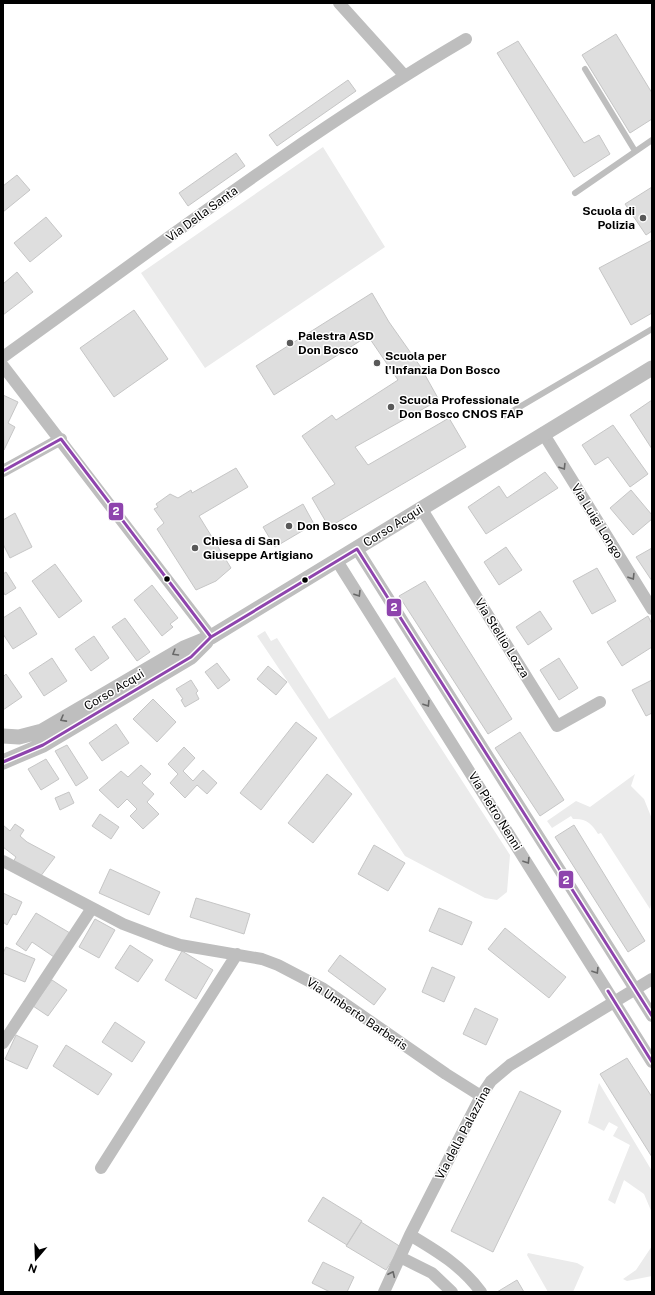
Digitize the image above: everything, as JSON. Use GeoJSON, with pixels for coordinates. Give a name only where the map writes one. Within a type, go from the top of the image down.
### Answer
{"type":"FeatureCollection","features":[{"type":"Feature","properties":{"kind":"street"},"geometry":{"type":"LineString","coordinates":[[339,3],[404,75]]}},
{"type":"Feature","properties":{"kind":"street","name":"Via Della Santa"},"geometry":{"type":"LineString","coordinates":[[3,357],[310,137],[404,75],[466,39]]}},
{"type":"Feature","properties":{"kind":"street"},"geometry":{"type":"LineString","coordinates":[[3,366],[211,637],[191,657],[43,745],[3,762]]}},
{"type":"Feature","properties":{"kind":"street","name":"Corso Acqui"},"geometry":{"type":"LineString","coordinates":[[3,736],[20,737],[42,731],[184,648],[211,637],[357,549],[543,433],[652,368]]}},
{"type":"Feature","properties":{"kind":"street","name":"Via Luigi Longo"},"geometry":{"type":"LineString","coordinates":[[543,433],[652,609]]}},
{"type":"Feature","properties":{"kind":"street"},"geometry":{"type":"LineString","coordinates":[[3,471],[61,440]]}},
{"type":"Feature","properties":{"kind":"street","name":"Via Stellio Lozza"},"geometry":{"type":"LineString","coordinates":[[421,508],[557,726],[600,702]]}},
{"type":"Feature","properties":{"kind":"street","name":"Via Pietro Nenni"},"geometry":{"type":"LineString","coordinates":[[357,549],[652,1016]]}},
{"type":"Feature","properties":{"kind":"street","name":"Via Pietro Nenni"},"geometry":{"type":"LineString","coordinates":[[337,561],[652,1062]]}},
{"type":"Feature","properties":{"kind":"street","name":"Via Umberto Barberis"},"geometry":{"type":"LineString","coordinates":[[3,862],[92,908],[165,940],[180,945],[262,959],[278,965],[322,988],[446,1074],[481,1096]]}},
{"type":"Feature","properties":{"kind":"street"},"geometry":{"type":"LineString","coordinates":[[3,1043],[92,908]]}},
{"type":"Feature","properties":{"kind":"street"},"geometry":{"type":"LineString","coordinates":[[101,1168],[237,954]]}},
{"type":"Feature","properties":{"kind":"street","name":"Via della Palazzina"},"geometry":{"type":"LineString","coordinates":[[384,1292],[410,1235],[481,1096],[491,1081],[510,1065],[652,979]]}},
{"type":"Feature","properties":{"kind":"street"},"geometry":{"type":"LineString","coordinates":[[410,1235],[440,1252],[454,1263],[466,1274],[481,1292]]}},
{"type":"Feature","properties":{"kind":"street"},"geometry":{"type":"LineString","coordinates":[[400,1257],[432,1273],[452,1292]]}},
{"type":"Feature","properties":{"kind":"lane"},"geometry":{"type":"LineString","coordinates":[[585,69],[635,150]]}},
{"type":"Feature","properties":{"kind":"lane"},"geometry":{"type":"LineString","coordinates":[[575,193],[635,150],[652,140]]}},
{"type":"Feature","properties":{"kind":"lane"},"geometry":{"type":"LineString","coordinates":[[504,416],[652,329]]}},
{"type":"Feature","properties":{"kind":"shaded area"},"geometry":{"type":"Polygon","coordinates":[[[323,147],[385,247],[205,368],[141,273],[323,147]]]}},
{"type":"Feature","properties":{"kind":"shaded area"},"geometry":{"type":"Polygon","coordinates":[[[265,631],[271,641],[277,638],[329,719],[395,677],[510,855],[507,892],[497,900],[485,898],[405,856],[257,636],[265,631]]]}},
{"type":"Feature","properties":{"kind":"shaded area"},"geometry":{"type":"Polygon","coordinates":[[[635,774],[631,786],[644,799],[652,819],[652,900],[650,909],[601,833],[598,834],[588,822],[573,819],[571,816],[552,828],[547,821],[576,801],[590,807],[635,774]]]}},
{"type":"Feature","properties":{"kind":"shaded area"},"geometry":{"type":"Polygon","coordinates":[[[599,1083],[652,1171],[652,1213],[644,1194],[624,1180],[615,1204],[608,1200],[630,1145],[613,1136],[618,1127],[609,1122],[604,1131],[588,1123],[599,1083]]]}},
{"type":"Feature","properties":{"kind":"shaded area"},"geometry":{"type":"Polygon","coordinates":[[[652,1246],[652,1276],[627,1281],[623,1279],[636,1270],[652,1246]]]}},
{"type":"Feature","properties":{"kind":"shaded area"},"geometry":{"type":"Polygon","coordinates":[[[528,1253],[577,1263],[584,1267],[573,1292],[548,1292],[527,1255],[528,1253]]]}},
{"type":"Feature","properties":{"kind":"building"},"geometry":{"type":"Polygon","coordinates":[[[616,34],[652,93],[652,119],[630,133],[582,55],[616,34]]]}},
{"type":"Feature","properties":{"kind":"building"},"geometry":{"type":"Polygon","coordinates":[[[518,41],[584,143],[599,135],[610,154],[574,177],[497,53],[518,41]]]}},
{"type":"Feature","properties":{"kind":"building"},"geometry":{"type":"Polygon","coordinates":[[[348,80],[356,91],[277,146],[269,135],[348,80]]]}},
{"type":"Feature","properties":{"kind":"building"},"geometry":{"type":"Polygon","coordinates":[[[236,153],[245,166],[188,206],[179,193],[236,153]]]}},
{"type":"Feature","properties":{"kind":"building"},"geometry":{"type":"Polygon","coordinates":[[[17,175],[30,190],[3,212],[3,186],[17,175]]]}},
{"type":"Feature","properties":{"kind":"building","name":"Scuola di Polizia"},"geometry":{"type":"Polygon","coordinates":[[[652,187],[652,231],[646,235],[625,204],[652,187]]]}},
{"type":"Feature","properties":{"kind":"building"},"geometry":{"type":"Polygon","coordinates":[[[46,217],[62,236],[30,262],[14,243],[46,217]]]}},
{"type":"Feature","properties":{"kind":"building"},"geometry":{"type":"Polygon","coordinates":[[[652,240],[652,313],[631,325],[599,268],[652,240]]]}},
{"type":"Feature","properties":{"kind":"building"},"geometry":{"type":"Polygon","coordinates":[[[17,272],[33,292],[3,315],[3,284],[17,272]]]}},
{"type":"Feature","properties":{"kind":"building","name":"Scuola Professionale Don Bosco CNOS FAP"},"geometry":{"type":"Polygon","coordinates":[[[372,293],[389,322],[420,366],[439,400],[355,447],[368,465],[449,418],[466,447],[329,527],[312,498],[335,484],[302,436],[332,415],[336,420],[398,380],[368,336],[274,395],[256,366],[372,293]]]}},
{"type":"Feature","properties":{"kind":"building"},"geometry":{"type":"Polygon","coordinates":[[[134,310],[168,359],[114,397],[80,348],[134,310]]]}},
{"type":"Feature","properties":{"kind":"building"},"geometry":{"type":"Polygon","coordinates":[[[3,395],[18,402],[8,423],[15,427],[4,450],[3,395]]]}},
{"type":"Feature","properties":{"kind":"building"},"geometry":{"type":"Polygon","coordinates":[[[652,400],[652,449],[630,415],[652,400]]]}},
{"type":"Feature","properties":{"kind":"building"},"geometry":{"type":"Polygon","coordinates":[[[613,425],[648,474],[630,487],[608,457],[595,465],[582,445],[613,425]]]}},
{"type":"Feature","properties":{"kind":"building","name":"Chiesa di San Giuseppe Artigiano"},"geometry":{"type":"Polygon","coordinates":[[[236,468],[248,487],[199,516],[231,568],[216,581],[196,590],[157,529],[164,523],[154,509],[158,507],[156,504],[170,494],[178,498],[191,490],[192,493],[236,468]]]}},
{"type":"Feature","properties":{"kind":"building"},"geometry":{"type":"Polygon","coordinates":[[[545,472],[558,488],[486,534],[468,507],[499,486],[507,498],[545,472]]]}},
{"type":"Feature","properties":{"kind":"building"},"geometry":{"type":"Polygon","coordinates":[[[631,490],[652,515],[652,519],[633,535],[610,508],[631,490]]]}},
{"type":"Feature","properties":{"kind":"building","name":"Don Bosco"},"geometry":{"type":"Polygon","coordinates":[[[303,504],[314,524],[275,547],[263,527],[303,504]]]}},
{"type":"Feature","properties":{"kind":"building"},"geometry":{"type":"Polygon","coordinates":[[[15,513],[32,547],[10,558],[3,544],[3,520],[15,513]]]}},
{"type":"Feature","properties":{"kind":"building"},"geometry":{"type":"Polygon","coordinates":[[[506,547],[522,570],[499,585],[484,562],[506,547]]]}},
{"type":"Feature","properties":{"kind":"building"},"geometry":{"type":"Polygon","coordinates":[[[652,548],[652,581],[636,557],[652,548]]]}},
{"type":"Feature","properties":{"kind":"building"},"geometry":{"type":"Polygon","coordinates":[[[55,564],[82,601],[59,618],[32,581],[55,564]]]}},
{"type":"Feature","properties":{"kind":"building"},"geometry":{"type":"Polygon","coordinates":[[[597,568],[616,601],[592,614],[573,581],[597,568]]]}},
{"type":"Feature","properties":{"kind":"building"},"geometry":{"type":"Polygon","coordinates":[[[6,572],[16,588],[5,595],[3,591],[3,574],[6,572]]]}},
{"type":"Feature","properties":{"kind":"building"},"geometry":{"type":"Polygon","coordinates":[[[425,581],[512,719],[488,734],[399,596],[425,581]]]}},
{"type":"Feature","properties":{"kind":"building"},"geometry":{"type":"Polygon","coordinates":[[[152,585],[178,618],[170,624],[173,627],[162,636],[134,600],[152,585]]]}},
{"type":"Feature","properties":{"kind":"building"},"geometry":{"type":"Polygon","coordinates":[[[20,607],[37,634],[13,649],[3,634],[3,618],[20,607]]]}},
{"type":"Feature","properties":{"kind":"building"},"geometry":{"type":"Polygon","coordinates":[[[540,611],[552,629],[528,645],[516,627],[540,611]]]}},
{"type":"Feature","properties":{"kind":"building"},"geometry":{"type":"Polygon","coordinates":[[[648,616],[652,624],[652,647],[622,666],[607,642],[648,616]]]}},
{"type":"Feature","properties":{"kind":"building"},"geometry":{"type":"Polygon","coordinates":[[[125,618],[150,652],[137,661],[112,627],[125,618]]]}},
{"type":"Feature","properties":{"kind":"building"},"geometry":{"type":"Polygon","coordinates":[[[94,636],[109,658],[91,671],[75,649],[94,636]]]}},
{"type":"Feature","properties":{"kind":"building"},"geometry":{"type":"Polygon","coordinates":[[[52,658],[67,681],[44,696],[29,673],[52,658]]]}},
{"type":"Feature","properties":{"kind":"building"},"geometry":{"type":"Polygon","coordinates":[[[559,658],[578,688],[559,700],[540,670],[559,658]]]}},
{"type":"Feature","properties":{"kind":"building"},"geometry":{"type":"Polygon","coordinates":[[[217,663],[230,680],[218,689],[205,672],[217,663]]]}},
{"type":"Feature","properties":{"kind":"building"},"geometry":{"type":"Polygon","coordinates":[[[268,666],[287,682],[276,695],[257,679],[268,666]]]}},
{"type":"Feature","properties":{"kind":"building"},"geometry":{"type":"Polygon","coordinates":[[[6,674],[22,697],[3,710],[3,677],[6,674]]]}},
{"type":"Feature","properties":{"kind":"building"},"geometry":{"type":"Polygon","coordinates":[[[191,680],[198,691],[196,693],[199,699],[185,707],[181,700],[183,699],[176,689],[191,680]]]}},
{"type":"Feature","properties":{"kind":"building"},"geometry":{"type":"Polygon","coordinates":[[[652,680],[652,713],[646,716],[632,690],[652,680]]]}},
{"type":"Feature","properties":{"kind":"building"},"geometry":{"type":"Polygon","coordinates":[[[153,699],[176,722],[157,742],[133,719],[153,699]]]}},
{"type":"Feature","properties":{"kind":"building"},"geometry":{"type":"Polygon","coordinates":[[[296,722],[317,738],[261,810],[240,793],[296,722]]]}},
{"type":"Feature","properties":{"kind":"building"},"geometry":{"type":"Polygon","coordinates":[[[116,724],[129,743],[102,761],[89,743],[116,724]]]}},
{"type":"Feature","properties":{"kind":"building"},"geometry":{"type":"Polygon","coordinates":[[[520,732],[564,800],[540,816],[495,748],[520,732]]]}},
{"type":"Feature","properties":{"kind":"building"},"geometry":{"type":"Polygon","coordinates":[[[67,745],[88,778],[76,786],[55,751],[67,745]]]}},
{"type":"Feature","properties":{"kind":"building"},"geometry":{"type":"Polygon","coordinates":[[[184,747],[195,758],[183,771],[193,781],[203,770],[217,783],[207,794],[197,785],[185,798],[170,783],[178,774],[168,764],[184,747]]]}},
{"type":"Feature","properties":{"kind":"building"},"geometry":{"type":"Polygon","coordinates":[[[46,759],[59,779],[41,790],[28,769],[46,759]]]}},
{"type":"Feature","properties":{"kind":"building"},"geometry":{"type":"Polygon","coordinates":[[[141,765],[151,774],[142,783],[154,794],[147,802],[159,814],[143,829],[130,816],[137,809],[127,799],[118,808],[99,790],[121,771],[128,777],[141,765]]]}},
{"type":"Feature","properties":{"kind":"building"},"geometry":{"type":"Polygon","coordinates":[[[327,774],[352,794],[313,843],[288,823],[327,774]]]}},
{"type":"Feature","properties":{"kind":"building"},"geometry":{"type":"Polygon","coordinates":[[[69,792],[74,803],[60,810],[55,798],[69,792]]]}},
{"type":"Feature","properties":{"kind":"building"},"geometry":{"type":"Polygon","coordinates":[[[100,814],[119,827],[111,839],[92,826],[100,814]]]}},
{"type":"Feature","properties":{"kind":"building"},"geometry":{"type":"Polygon","coordinates":[[[15,824],[24,830],[20,836],[27,842],[55,857],[40,877],[13,862],[16,857],[3,847],[3,825],[10,831],[15,824]]]}},
{"type":"Feature","properties":{"kind":"building"},"geometry":{"type":"Polygon","coordinates":[[[574,825],[645,941],[628,952],[555,837],[574,825]]]}},
{"type":"Feature","properties":{"kind":"building"},"geometry":{"type":"Polygon","coordinates":[[[374,845],[405,863],[388,891],[358,874],[374,845]]]}},
{"type":"Feature","properties":{"kind":"building"},"geometry":{"type":"Polygon","coordinates":[[[110,869],[160,892],[149,915],[99,893],[110,869]]]}},
{"type":"Feature","properties":{"kind":"building"},"geometry":{"type":"Polygon","coordinates":[[[3,893],[22,902],[16,915],[13,914],[7,925],[3,922],[3,893]]]}},
{"type":"Feature","properties":{"kind":"building"},"geometry":{"type":"Polygon","coordinates":[[[196,898],[250,914],[244,934],[190,917],[196,898]]]}},
{"type":"Feature","properties":{"kind":"building"},"geometry":{"type":"Polygon","coordinates":[[[439,908],[472,922],[462,945],[429,931],[439,908]]]}},
{"type":"Feature","properties":{"kind":"building"},"geometry":{"type":"Polygon","coordinates":[[[36,913],[70,933],[54,957],[32,942],[26,951],[16,944],[36,913]]]}},
{"type":"Feature","properties":{"kind":"building"},"geometry":{"type":"Polygon","coordinates":[[[95,919],[115,930],[99,958],[79,947],[95,919]]]}},
{"type":"Feature","properties":{"kind":"building"},"geometry":{"type":"Polygon","coordinates":[[[505,928],[566,977],[549,998],[488,949],[505,928]]]}},
{"type":"Feature","properties":{"kind":"building"},"geometry":{"type":"Polygon","coordinates":[[[130,945],[153,960],[138,982],[115,968],[130,945]]]}},
{"type":"Feature","properties":{"kind":"building"},"geometry":{"type":"Polygon","coordinates":[[[6,947],[35,959],[25,982],[3,973],[3,953],[6,947]]]}},
{"type":"Feature","properties":{"kind":"building"},"geometry":{"type":"Polygon","coordinates":[[[182,951],[213,970],[196,999],[165,980],[182,951]]]}},
{"type":"Feature","properties":{"kind":"building"},"geometry":{"type":"Polygon","coordinates":[[[340,955],[386,989],[374,1005],[328,971],[340,955]]]}},
{"type":"Feature","properties":{"kind":"building"},"geometry":{"type":"Polygon","coordinates":[[[432,967],[455,977],[444,1002],[422,992],[432,967]]]}},
{"type":"Feature","properties":{"kind":"building"},"geometry":{"type":"Polygon","coordinates":[[[52,980],[67,990],[48,1016],[33,1006],[52,980]]]}},
{"type":"Feature","properties":{"kind":"building"},"geometry":{"type":"Polygon","coordinates":[[[475,1008],[498,1019],[486,1045],[463,1034],[475,1008]]]}},
{"type":"Feature","properties":{"kind":"building"},"geometry":{"type":"Polygon","coordinates":[[[115,1022],[145,1042],[132,1062],[102,1042],[115,1022]]]}},
{"type":"Feature","properties":{"kind":"building"},"geometry":{"type":"Polygon","coordinates":[[[16,1035],[38,1046],[27,1069],[5,1059],[16,1035]]]}},
{"type":"Feature","properties":{"kind":"building"},"geometry":{"type":"Polygon","coordinates":[[[66,1045],[112,1074],[98,1095],[53,1066],[66,1045]]]}},
{"type":"Feature","properties":{"kind":"building"},"geometry":{"type":"Polygon","coordinates":[[[627,1058],[652,1097],[652,1157],[600,1074],[627,1058]]]}},
{"type":"Feature","properties":{"kind":"building"},"geometry":{"type":"Polygon","coordinates":[[[520,1091],[561,1111],[493,1252],[451,1231],[520,1091]]]}},
{"type":"Feature","properties":{"kind":"building"},"geometry":{"type":"Polygon","coordinates":[[[323,1197],[362,1221],[347,1245],[308,1221],[323,1197]]]}},
{"type":"Feature","properties":{"kind":"building"},"geometry":{"type":"Polygon","coordinates":[[[361,1222],[401,1247],[386,1270],[346,1246],[361,1222]]]}},
{"type":"Feature","properties":{"kind":"building"},"geometry":{"type":"Polygon","coordinates":[[[323,1262],[354,1277],[347,1292],[330,1292],[312,1283],[323,1262]]]}},
{"type":"Feature","properties":{"kind":"building"},"geometry":{"type":"Polygon","coordinates":[[[517,1280],[524,1292],[497,1292],[517,1280]]]}},
{"type":"Feature","properties":{"kind":"transit line","name":"2"},"geometry":{"type":"LineString","coordinates":[[3,471],[61,439],[211,637]]}},
{"type":"Feature","properties":{"kind":"transit line","name":"2"},"geometry":{"type":"LineString","coordinates":[[3,762],[43,745],[191,657],[211,637],[357,549],[652,1016]]}},
{"type":"Feature","properties":{"kind":"transit line","name":"2"},"geometry":{"type":"LineString","coordinates":[[608,991],[652,1062]]}},
{"type":"Feature","properties":{"kind":"place","name":"Scuola di Polizia"},"geometry":{"type":"Point","coordinates":[643,218]}},
{"type":"Feature","properties":{"kind":"place","name":"Palestra ASD Don Bosco"},"geometry":{"type":"Point","coordinates":[290,343]}},
{"type":"Feature","properties":{"kind":"place","name":"Scuola per l'Infanzia Don Bosco"},"geometry":{"type":"Point","coordinates":[377,363]}},
{"type":"Feature","properties":{"kind":"place","name":"Scuola Professionale Don Bosco CNOS FAP"},"geometry":{"type":"Point","coordinates":[391,407]}},
{"type":"Feature","properties":{"kind":"place","name":"Don Bosco"},"geometry":{"type":"Point","coordinates":[289,526]}},
{"type":"Feature","properties":{"kind":"place","name":"Chiesa di San Giuseppe Artigiano"},"geometry":{"type":"Point","coordinates":[195,548]}}]}
